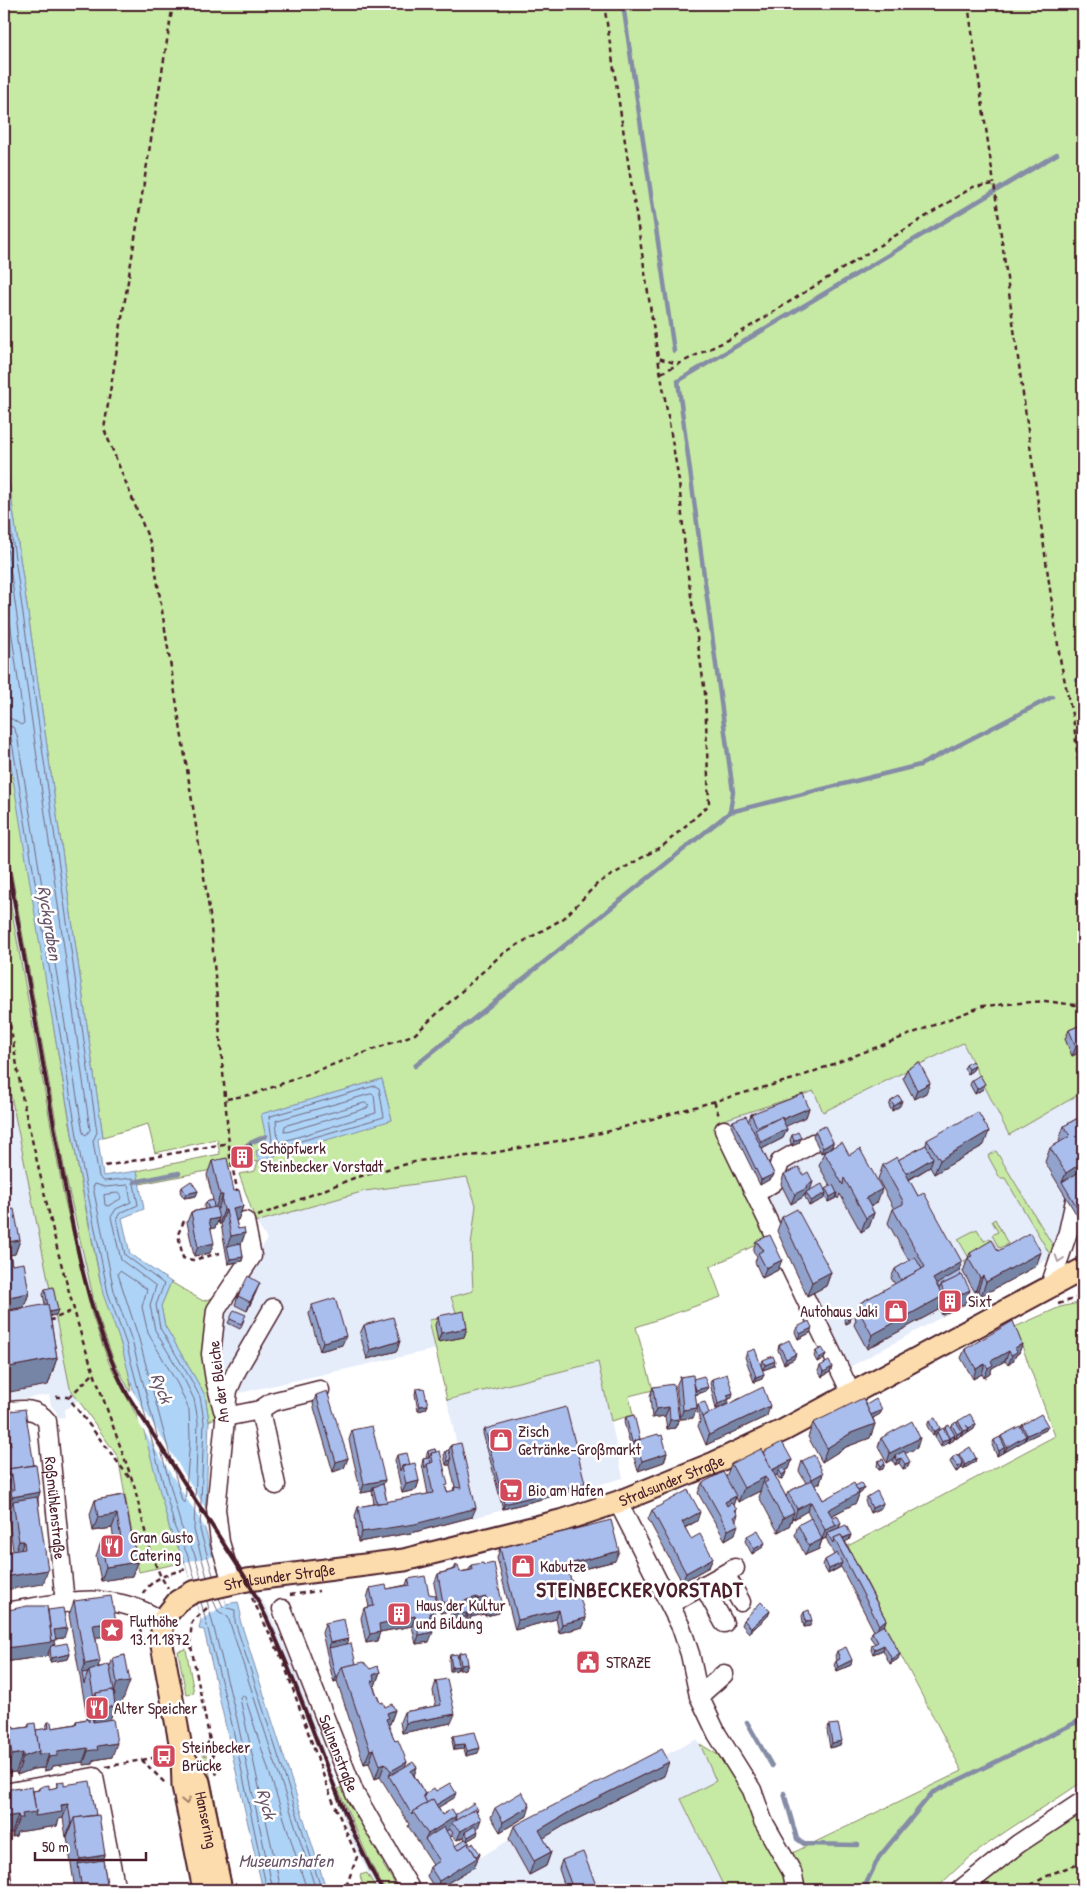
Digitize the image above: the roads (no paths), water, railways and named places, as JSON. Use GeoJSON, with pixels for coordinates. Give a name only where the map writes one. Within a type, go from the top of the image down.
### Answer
{"type":"FeatureCollection","features":[{"type":"Feature","properties":{"kind":"main road","name":"Stralsunder Straße"},"geometry":{"type":"LineString","coordinates":[[162,1622],[178,1601],[193,1592],[226,1584],[404,1560],[564,1520],[618,1502],[714,1463],[852,1395],[1083,1269]]}},
{"type":"Feature","properties":{"kind":"main road","name":"Hansering"},"geometry":{"type":"LineString","coordinates":[[162,1622],[164,1663],[182,1753],[183,1786],[204,1890]]}},
{"type":"Feature","properties":{"kind":"main road","name":"Hansering"},"geometry":{"type":"LineString","coordinates":[[182,1753],[199,1782],[221,1890]]}},
{"type":"Feature","properties":{"kind":"street"},"geometry":{"type":"LineString","coordinates":[[724,1130],[852,1395]]}},
{"type":"Feature","properties":{"kind":"street"},"geometry":{"type":"LineString","coordinates":[[755,1194],[774,1182],[780,1162],[813,1143]]}},
{"type":"Feature","properties":{"kind":"street"},"geometry":{"type":"LineString","coordinates":[[1050,1286],[1068,1232],[1078,1187],[1083,1184]]}},
{"type":"Feature","properties":{"kind":"street","name":"An der Bleiche"},"geometry":{"type":"LineString","coordinates":[[226,1584],[216,1509],[226,1417],[215,1380],[211,1340],[216,1310],[252,1256],[252,1219]]}},
{"type":"Feature","properties":{"kind":"street"},"geometry":{"type":"LineString","coordinates":[[273,1308],[236,1370],[228,1390],[226,1417],[260,1410],[272,1402],[320,1390]]}},
{"type":"Feature","properties":{"kind":"street","name":"Roßmühlenstraße"},"geometry":{"type":"LineString","coordinates":[[4,1412],[30,1410],[43,1415],[49,1428],[53,1444],[64,1603]]}},
{"type":"Feature","properties":{"kind":"street"},"geometry":{"type":"LineString","coordinates":[[260,1410],[276,1484]]}},
{"type":"Feature","properties":{"kind":"street"},"geometry":{"type":"LineString","coordinates":[[618,1502],[670,1604],[690,1654],[699,1696],[717,1734],[752,1790],[763,1821],[792,1872],[796,1890]]}},
{"type":"Feature","properties":{"kind":"street"},"geometry":{"type":"LineString","coordinates":[[670,1604],[730,1571],[741,1602]]}},
{"type":"Feature","properties":{"kind":"street"},"geometry":{"type":"LineString","coordinates":[[703,1585],[724,1623]]}},
{"type":"Feature","properties":{"kind":"street"},"geometry":{"type":"LineString","coordinates":[[4,1612],[87,1600],[113,1601],[146,1611],[162,1622]]}},
{"type":"Feature","properties":{"kind":"street","name":"Salinenstraße"},"geometry":{"type":"LineString","coordinates":[[282,1609],[355,1794],[411,1890]]}},
{"type":"Feature","properties":{"kind":"street"},"geometry":{"type":"LineString","coordinates":[[699,1696],[724,1674]]}},
{"type":"Feature","properties":{"kind":"street"},"geometry":{"type":"LineString","coordinates":[[4,1793],[94,1777],[116,1890]]}},
{"type":"Feature","properties":{"kind":"street"},"geometry":{"type":"LineString","coordinates":[[960,1890],[1018,1844],[1083,1801]]}},
{"type":"Feature","properties":{"kind":"water"},"geometry":{"type":"Polygon","coordinates":[[[4,446],[103,1137],[98,1139],[103,1176],[137,1171],[144,1209],[122,1218],[130,1254],[171,1282],[161,1306],[165,1326],[205,1395],[209,1421],[205,1529],[226,1604],[238,1602],[241,1615],[240,1620],[325,1885],[328,1884],[330,1890],[263,1890],[204,1630],[199,1629],[201,1620],[185,1562],[170,1530],[121,1344],[103,1294],[49,1001],[4,723],[4,446]]]}},
{"type":"Feature","properties":{"kind":"water"},"geometry":{"type":"Polygon","coordinates":[[[382,1079],[392,1120],[258,1161],[256,1151],[268,1147],[261,1114],[382,1079]]]}},
{"type":"Feature","properties":{"kind":"waterway"},"geometry":{"type":"LineString","coordinates":[[623,4],[674,351]]}},
{"type":"Feature","properties":{"kind":"waterway"},"geometry":{"type":"LineString","coordinates":[[415,1066],[730,812],[733,792],[678,381],[1057,154]]}},
{"type":"Feature","properties":{"kind":"waterway"},"geometry":{"type":"LineString","coordinates":[[1077,680],[1083,677]]}},
{"type":"Feature","properties":{"kind":"waterway"},"geometry":{"type":"LineString","coordinates":[[730,812],[920,765],[1052,697]]}},
{"type":"Feature","properties":{"kind":"waterway"},"geometry":{"type":"LineString","coordinates":[[248,1144],[266,1136]]}},
{"type":"Feature","properties":{"kind":"waterway"},"geometry":{"type":"LineString","coordinates":[[134,1182],[179,1173]]}},
{"type":"Feature","properties":{"kind":"waterway"},"geometry":{"type":"LineString","coordinates":[[863,1890],[879,1857],[932,1793],[1083,1719]]}},
{"type":"Feature","properties":{"kind":"waterway"},"geometry":{"type":"LineString","coordinates":[[747,1722],[772,1766]]}},
{"type":"Feature","properties":{"kind":"waterway"},"geometry":{"type":"LineString","coordinates":[[784,1793],[797,1839],[804,1844],[858,1845]]}},
{"type":"Feature","properties":{"kind":"railway"},"geometry":{"type":"LineString","coordinates":[[4,843],[73,1229],[89,1297],[100,1330],[127,1394],[247,1580],[284,1656],[345,1814],[382,1890]]}},
{"type":"Feature","properties":{"kind":"place","name":"Schöpfwerk Steinbecker Vorstadt"},"geometry":{"type":"Point","coordinates":[242,1157]}},
{"type":"Feature","properties":{"kind":"place","name":"Sixt"},"geometry":{"type":"Point","coordinates":[950,1301]}},
{"type":"Feature","properties":{"kind":"place","name":"Autohaus Jaki"},"geometry":{"type":"Point","coordinates":[896,1311]}},
{"type":"Feature","properties":{"kind":"place","name":"Zisch Getränke-Großmarkt"},"geometry":{"type":"Point","coordinates":[501,1440]}},
{"type":"Feature","properties":{"kind":"place","name":"Bio am Hafen"},"geometry":{"type":"Point","coordinates":[511,1490]}},
{"type":"Feature","properties":{"kind":"place","name":"Gran Gusto Catering"},"geometry":{"type":"Point","coordinates":[112,1546]}},
{"type":"Feature","properties":{"kind":"place","name":"Kabutze"},"geometry":{"type":"Point","coordinates":[523,1566]}},
{"type":"Feature","properties":{"kind":"place","name":"Haus der Kultur und Bildung"},"geometry":{"type":"Point","coordinates":[399,1614]}},
{"type":"Feature","properties":{"kind":"place","name":"Fluthöhe 13.11.1872"},"geometry":{"type":"Point","coordinates":[112,1630]}},
{"type":"Feature","properties":{"kind":"place","name":"STRAZE"},"geometry":{"type":"Point","coordinates":[588,1662]}},
{"type":"Feature","properties":{"kind":"place","name":"Alter Speicher"},"geometry":{"type":"Point","coordinates":[97,1708]}},
{"type":"Feature","properties":{"kind":"place","name":"Steinbecker Brücke"},"geometry":{"type":"Point","coordinates":[164,1756]}},
{"type":"Feature","properties":{"kind":"district","name":"STEINBECKERVORSTADT"},"geometry":{"type":"Point","coordinates":[640,1589]}},
{"type":"Feature","properties":{"kind":"water label","name":"Ryckgraben"},"geometry":{"type":"Point","coordinates":[50,923]}},
{"type":"Feature","properties":{"kind":"water label","name":"Ryck"},"geometry":{"type":"Point","coordinates":[162,1388]}},
{"type":"Feature","properties":{"kind":"water label","name":"Ryck"},"geometry":{"type":"Point","coordinates":[267,1804]}},
{"type":"Feature","properties":{"kind":"water label","name":"Museumshafen"},"geometry":{"type":"Point","coordinates":[286,1860]}}]}
